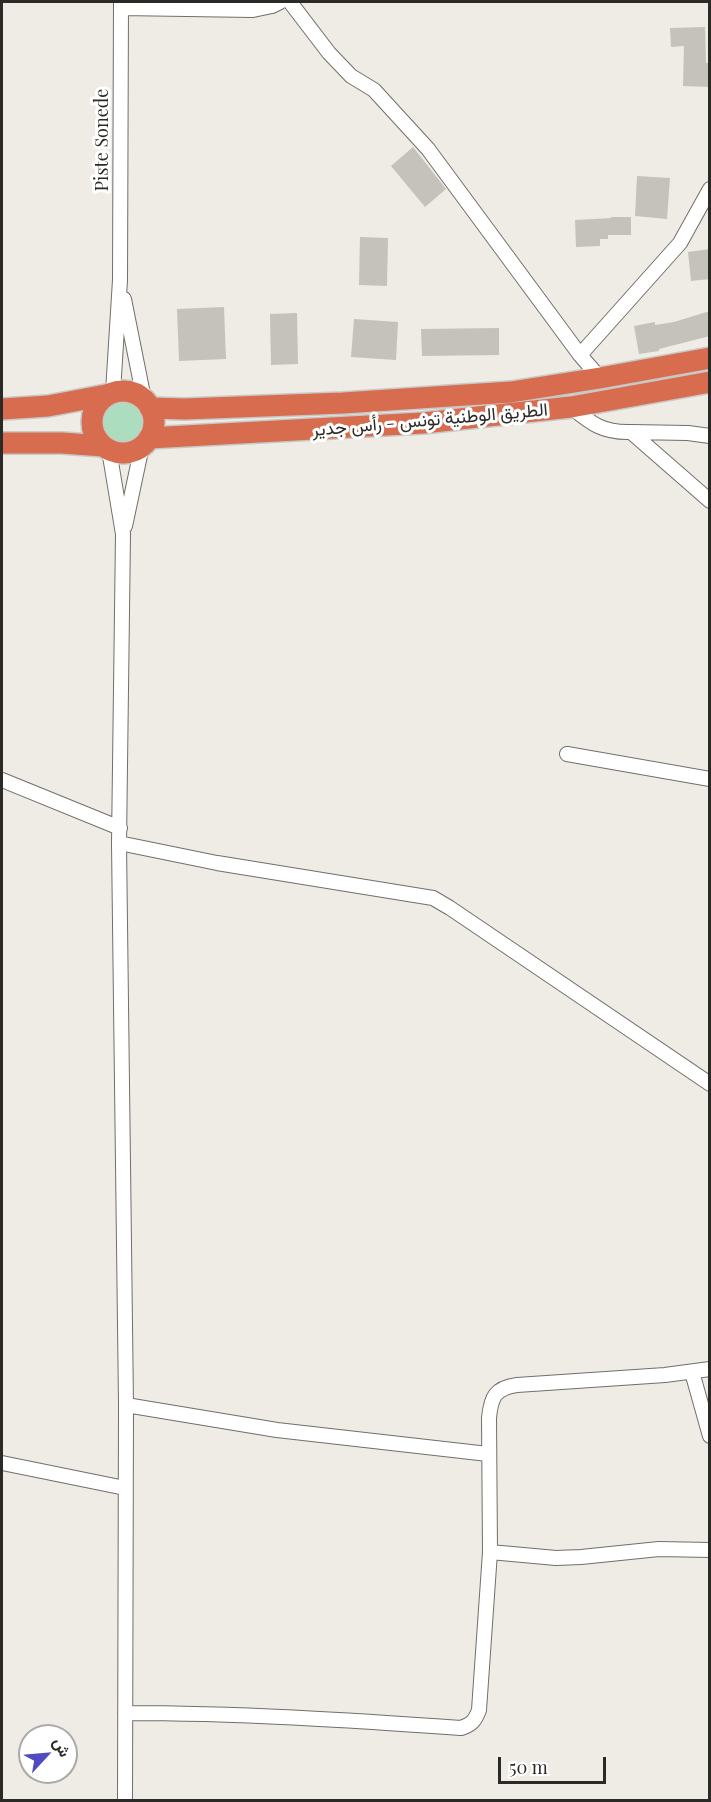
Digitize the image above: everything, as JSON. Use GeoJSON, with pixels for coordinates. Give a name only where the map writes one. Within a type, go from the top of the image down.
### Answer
{"type":"FeatureCollection","features":[{"type":"Feature","properties":{"kind":"highway","name":"الطريق الوطنية تونس - رأس جدير"},"geometry":{"type":"LineString","coordinates":[[147,403],[209,409],[511,392],[710,358]]}},
{"type":"Feature","properties":{"kind":"highway","name":"الطريق الوطنية تونس - رأس جدير"},"geometry":{"type":"LineString","coordinates":[[146,442],[423,423],[571,407],[710,382]]}},
{"type":"Feature","properties":{"kind":"highway"},"geometry":{"type":"LineString","coordinates":[[2,409],[48,406],[124,391],[135,393],[147,403],[154,418],[153,428],[146,442],[130,452],[116,452],[106,448],[62,443],[2,443]]}},
{"type":"Feature","properties":{"kind":"highway"},"geometry":{"type":"LineString","coordinates":[[106,448],[92,430],[92,420],[99,402],[110,394]]}},
{"type":"Feature","properties":{"kind":"street"},"geometry":{"type":"LineString","coordinates":[[121,4],[253,10],[280,2]]}},
{"type":"Feature","properties":{"kind":"street"},"geometry":{"type":"LineString","coordinates":[[290,2],[329,53],[351,76],[374,90],[428,149],[580,355],[600,378]]}},
{"type":"Feature","properties":{"kind":"street","name":"Piste Sonede"},"geometry":{"type":"LineString","coordinates":[[110,394],[120,280],[121,4]]}},
{"type":"Feature","properties":{"kind":"street"},"geometry":{"type":"LineString","coordinates":[[580,355],[680,243],[710,189]]}},
{"type":"Feature","properties":{"kind":"street","name":"Piste Sonede"},"geometry":{"type":"LineString","coordinates":[[120,280],[147,403]]}},
{"type":"Feature","properties":{"kind":"street"},"geometry":{"type":"LineString","coordinates":[[571,407],[594,426],[615,432],[688,433],[710,436]]}},
{"type":"Feature","properties":{"kind":"street"},"geometry":{"type":"LineString","coordinates":[[631,432],[710,501]]}},
{"type":"Feature","properties":{"kind":"street"},"geometry":{"type":"LineString","coordinates":[[123,534],[146,442]]}},
{"type":"Feature","properties":{"kind":"street"},"geometry":{"type":"LineString","coordinates":[[106,448],[123,534],[119,843],[126,1405],[125,1800]]}},
{"type":"Feature","properties":{"kind":"street"},"geometry":{"type":"LineString","coordinates":[[567,754],[710,779]]}},
{"type":"Feature","properties":{"kind":"street"},"geometry":{"type":"LineString","coordinates":[[2,780],[120,828]]}},
{"type":"Feature","properties":{"kind":"street"},"geometry":{"type":"LineString","coordinates":[[119,843],[217,863],[433,898],[710,1084]]}},
{"type":"Feature","properties":{"kind":"street"},"geometry":{"type":"LineString","coordinates":[[125,1713],[202,1713],[461,1728],[469,1725],[476,1719],[479,1710],[490,1552],[488,1454],[490,1403],[494,1396],[505,1387],[710,1369]]}},
{"type":"Feature","properties":{"kind":"street"},"geometry":{"type":"LineString","coordinates":[[692,1372],[710,1436]]}},
{"type":"Feature","properties":{"kind":"street"},"geometry":{"type":"LineString","coordinates":[[126,1405],[277,1431],[488,1454]]}},
{"type":"Feature","properties":{"kind":"street"},"geometry":{"type":"LineString","coordinates":[[2,1463],[124,1488]]}},
{"type":"Feature","properties":{"kind":"street"},"geometry":{"type":"LineString","coordinates":[[490,1552],[556,1558],[659,1548],[710,1550]]}},
{"type":"Feature","properties":{"kind":"green space"},"geometry":{"type":"Polygon","coordinates":[[[122,399],[137,406],[144,421],[137,436],[122,443],[107,436],[100,421],[107,406],[122,399]]]}},
{"type":"Feature","properties":{"kind":"building"},"geometry":{"type":"Polygon","coordinates":[[[705,27],[706,63],[710,63],[710,87],[683,86],[684,46],[671,47],[670,28],[705,27]]]}},
{"type":"Feature","properties":{"kind":"building"},"geometry":{"type":"Polygon","coordinates":[[[413,147],[446,189],[425,207],[391,166],[413,147]]]}},
{"type":"Feature","properties":{"kind":"building"},"geometry":{"type":"Polygon","coordinates":[[[637,176],[670,178],[667,219],[635,216],[637,176]]]}},
{"type":"Feature","properties":{"kind":"building"},"geometry":{"type":"Polygon","coordinates":[[[631,217],[631,235],[608,235],[608,239],[600,239],[600,246],[576,247],[575,220],[631,217]]]}},
{"type":"Feature","properties":{"kind":"building"},"geometry":{"type":"Polygon","coordinates":[[[360,237],[388,238],[387,286],[359,285],[360,237]]]}},
{"type":"Feature","properties":{"kind":"building"},"geometry":{"type":"Polygon","coordinates":[[[710,249],[710,279],[691,281],[688,252],[710,249]]]}},
{"type":"Feature","properties":{"kind":"building"},"geometry":{"type":"Polygon","coordinates":[[[224,307],[226,359],[179,361],[177,309],[224,307]]]}},
{"type":"Feature","properties":{"kind":"building"},"geometry":{"type":"Polygon","coordinates":[[[710,311],[710,336],[659,349],[659,351],[639,354],[634,326],[655,322],[655,325],[674,322],[710,311]]]}},
{"type":"Feature","properties":{"kind":"building"},"geometry":{"type":"Polygon","coordinates":[[[297,313],[298,364],[271,365],[270,314],[297,313]]]}},
{"type":"Feature","properties":{"kind":"building"},"geometry":{"type":"Polygon","coordinates":[[[354,319],[398,322],[396,360],[351,357],[354,319]]]}},
{"type":"Feature","properties":{"kind":"building"},"geometry":{"type":"Polygon","coordinates":[[[499,328],[499,355],[422,356],[421,329],[499,328]]]}}]}
